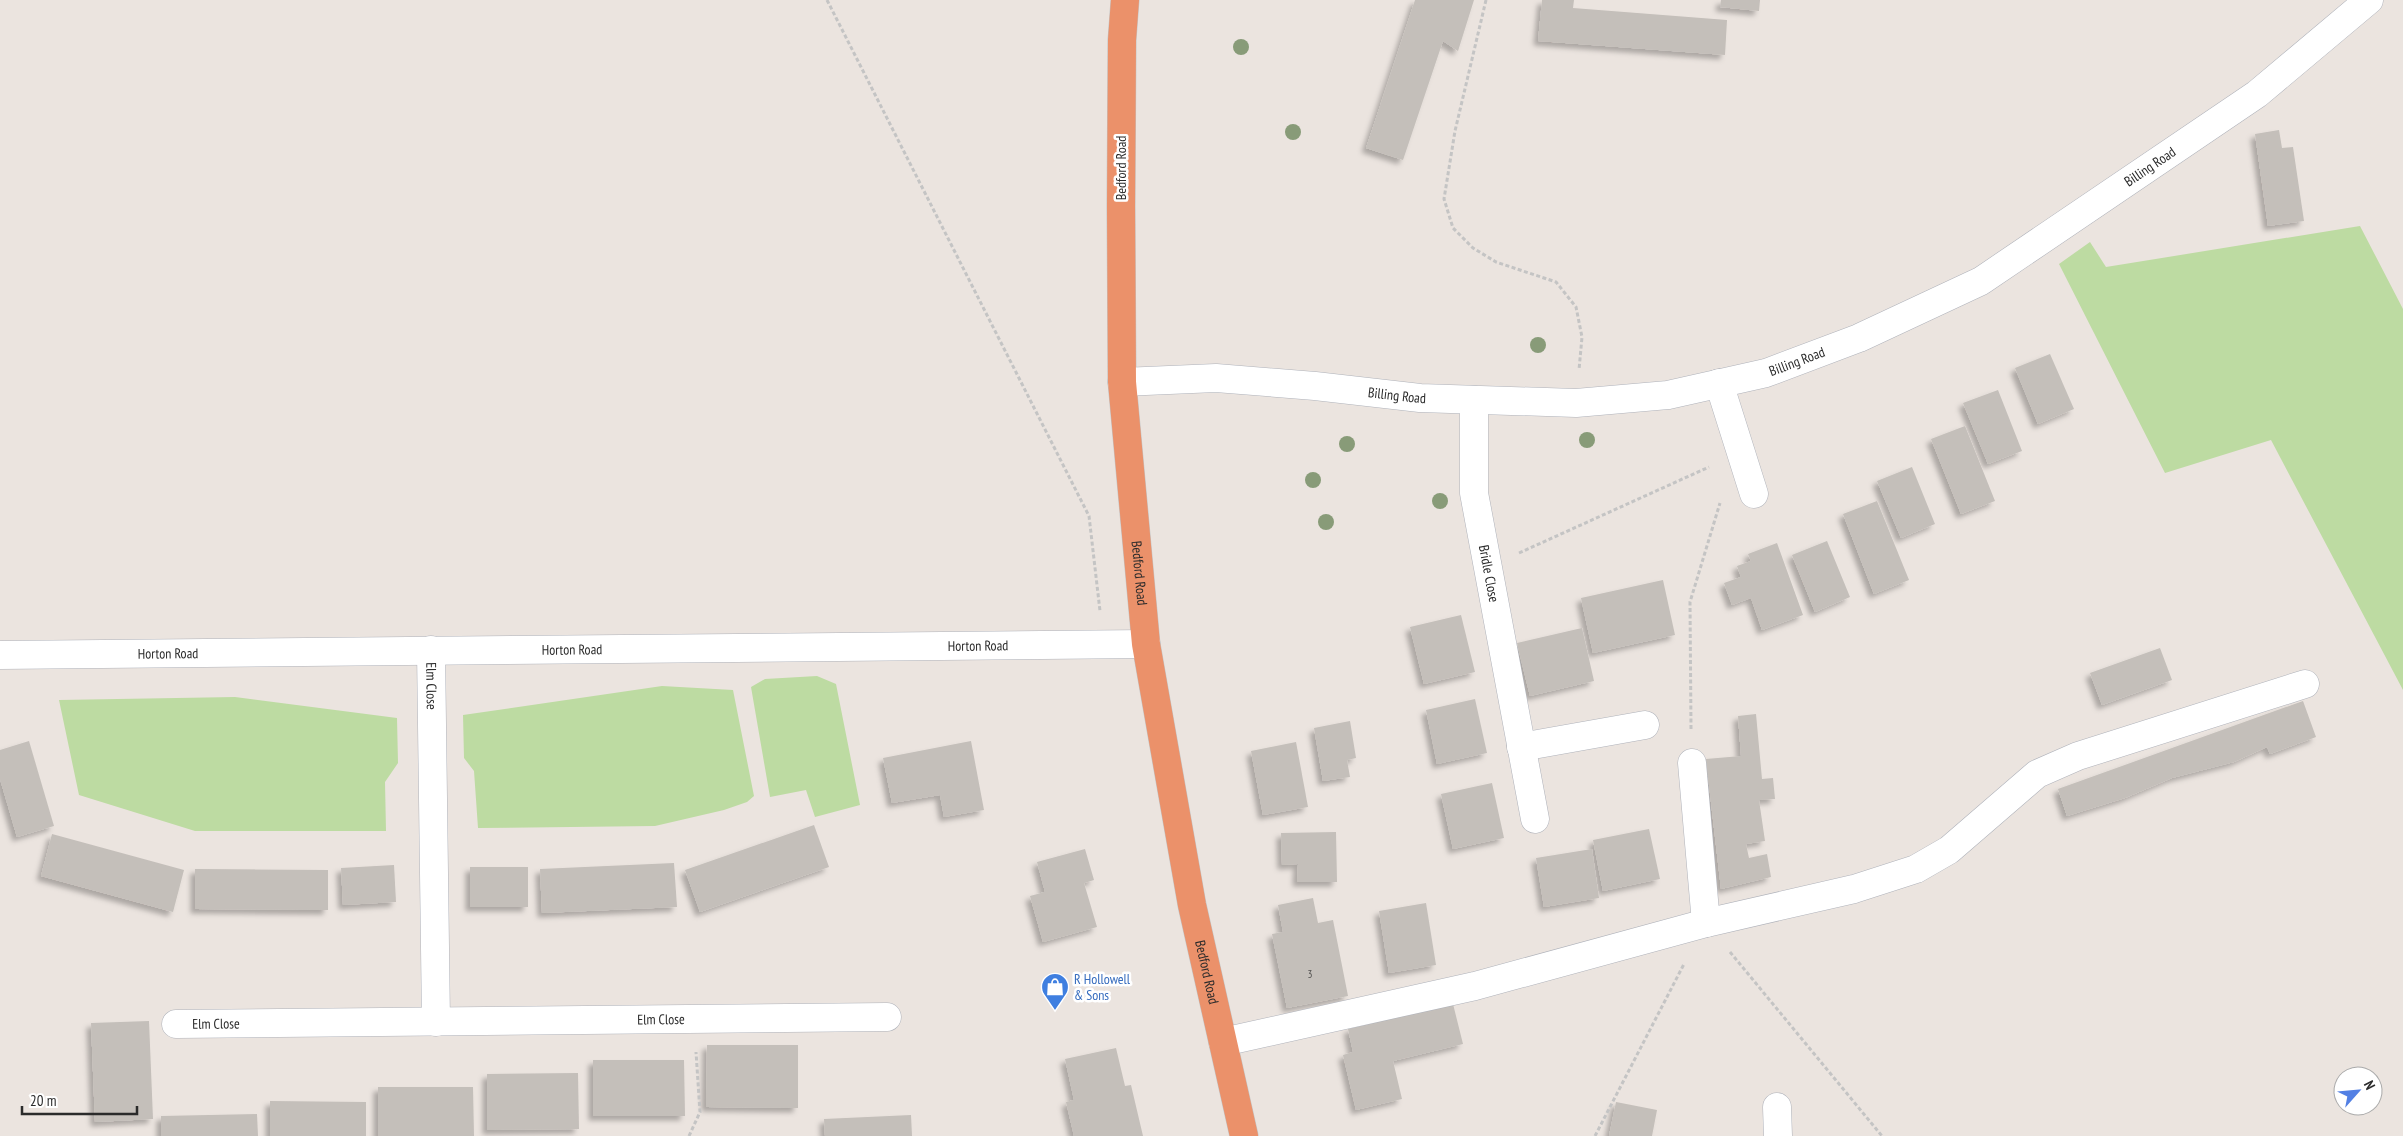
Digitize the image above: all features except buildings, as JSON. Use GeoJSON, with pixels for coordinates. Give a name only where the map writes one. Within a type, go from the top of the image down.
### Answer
{"type":"FeatureCollection","features":[{"type":"Feature","properties":{"kind":"highway","name":"Bedford Road"},"geometry":{"type":"LineString","coordinates":[[1125,0],[1122,99],[1122,382],[1146,644],[1192,905],[1244,1136]]}},
{"type":"Feature","properties":{"kind":"street","name":"Billing Road"},"geometry":{"type":"LineString","coordinates":[[1122,382],[1216,378],[1315,386],[1420,398],[1576,403],[1668,395],[1766,373],[1859,338],[1980,281],[2257,94],[2369,0]]}},
{"type":"Feature","properties":{"kind":"street"},"geometry":{"type":"LineString","coordinates":[[1719,383],[1754,494]]}},
{"type":"Feature","properties":{"kind":"street","name":"Bridle Close"},"geometry":{"type":"LineString","coordinates":[[1474,400],[1474,493],[1535,819]]}},
{"type":"Feature","properties":{"kind":"street","name":"Horton Road"},"geometry":{"type":"LineString","coordinates":[[0,655],[1146,644]]}},
{"type":"Feature","properties":{"kind":"street","name":"Elm Close"},"geometry":{"type":"LineString","coordinates":[[431,650],[436,1022]]}},
{"type":"Feature","properties":{"kind":"street"},"geometry":{"type":"LineString","coordinates":[[1223,1042],[1474,986],[1706,923],[1854,889],[1916,869],[1949,850],[2037,774],[2078,756],[2306,684]]}},
{"type":"Feature","properties":{"kind":"street"},"geometry":{"type":"LineString","coordinates":[[1521,747],[1645,725]]}},
{"type":"Feature","properties":{"kind":"street"},"geometry":{"type":"LineString","coordinates":[[1692,763],[1706,923]]}},
{"type":"Feature","properties":{"kind":"street","name":"Elm Close"},"geometry":{"type":"LineString","coordinates":[[176,1024],[887,1017]]}},
{"type":"Feature","properties":{"kind":"street"},"geometry":{"type":"LineString","coordinates":[[1777,1107],[1778,1136]]}},
{"type":"Feature","properties":{"kind":"path"},"geometry":{"type":"LineString","coordinates":[[827,0],[1089,516],[1103,644]]}},
{"type":"Feature","properties":{"kind":"path"},"geometry":{"type":"LineString","coordinates":[[1486,0],[1455,132],[1444,199],[1453,228],[1472,248],[1496,262],[1556,282],[1576,307],[1582,337],[1576,403]]}},
{"type":"Feature","properties":{"kind":"path"},"geometry":{"type":"LineString","coordinates":[[1487,568],[1716,464]]}},
{"type":"Feature","properties":{"kind":"path"},"geometry":{"type":"LineString","coordinates":[[1692,763],[1690,602],[1721,499]]}},
{"type":"Feature","properties":{"kind":"path"},"geometry":{"type":"LineString","coordinates":[[1594,1136],[1706,923],[1882,1136]]}},
{"type":"Feature","properties":{"kind":"path"},"geometry":{"type":"LineString","coordinates":[[689,1136],[700,1112],[694,1019]]}},
{"type":"Feature","properties":{"kind":"green space"},"geometry":{"type":"Polygon","coordinates":[[[2360,226],[2403,309],[2403,690],[2271,440],[2165,473],[2059,264],[2090,242],[2106,267],[2360,226]]]}},
{"type":"Feature","properties":{"kind":"green space"},"geometry":{"type":"Polygon","coordinates":[[[817,676],[836,684],[860,805],[815,817],[806,790],[770,797],[751,687],[765,679],[817,676]]]}},
{"type":"Feature","properties":{"kind":"green space"},"geometry":{"type":"Polygon","coordinates":[[[662,686],[733,690],[754,796],[747,802],[724,810],[655,826],[478,828],[474,771],[464,758],[463,715],[662,686]]]}},
{"type":"Feature","properties":{"kind":"green space"},"geometry":{"type":"Polygon","coordinates":[[[235,697],[397,718],[398,763],[385,782],[386,831],[195,831],[79,795],[59,700],[235,697]]]}},
{"type":"Feature","properties":{"kind":"place","name":"R Hollowell & Sons"},"geometry":{"type":"Point","coordinates":[1055,1011]}}]}
